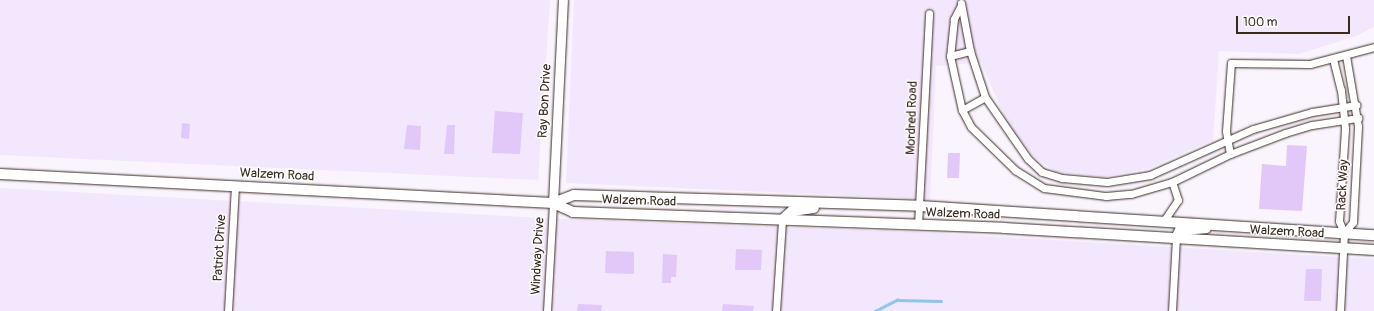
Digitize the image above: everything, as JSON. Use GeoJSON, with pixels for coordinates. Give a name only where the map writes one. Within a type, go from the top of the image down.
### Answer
{"type":"FeatureCollection","features":[{"type":"Feature","properties":{"kind":"main road","name":"Walzem Road"},"geometry":{"type":"LineString","coordinates":[[0,174],[553,203],[573,212],[918,225],[1374,250]]}},
{"type":"Feature","properties":{"kind":"main road","name":"Walzem Road"},"geometry":{"type":"LineString","coordinates":[[553,203],[574,195],[920,206],[1164,219],[1374,235]]}},
{"type":"Feature","properties":{"kind":"main road"},"geometry":{"type":"LineString","coordinates":[[782,220],[792,211],[846,204]]}},
{"type":"Feature","properties":{"kind":"main road"},"geometry":{"type":"LineString","coordinates":[[1176,238],[1178,231],[1183,229],[1240,225]]}},
{"type":"Feature","properties":{"kind":"street","name":"Ray Bon Drive"},"geometry":{"type":"LineString","coordinates":[[553,203],[563,0]]}},
{"type":"Feature","properties":{"kind":"street"},"geometry":{"type":"LineString","coordinates":[[961,2],[970,51],[985,97],[1028,160],[1042,172],[1062,178],[1107,182],[1150,175],[1226,141],[1283,119],[1356,105]]}},
{"type":"Feature","properties":{"kind":"street"},"geometry":{"type":"LineString","coordinates":[[961,2],[954,19],[950,56],[962,110],[971,126],[1015,170],[1044,188],[1106,196],[1131,194],[1172,182],[1230,154],[1285,133],[1358,118]]}},
{"type":"Feature","properties":{"kind":"street","name":"Mordred Road"},"geometry":{"type":"LineString","coordinates":[[918,225],[929,13]]}},
{"type":"Feature","properties":{"kind":"street"},"geometry":{"type":"LineString","coordinates":[[1230,154],[1226,141],[1231,63],[1310,64],[1346,56],[1374,47]]}},
{"type":"Feature","properties":{"kind":"street"},"geometry":{"type":"LineString","coordinates":[[950,56],[970,51]]}},
{"type":"Feature","properties":{"kind":"street","name":"Rack Way"},"geometry":{"type":"LineString","coordinates":[[1333,59],[1344,107],[1345,120],[1339,221],[1344,233],[1353,222],[1358,118],[1346,56]]}},
{"type":"Feature","properties":{"kind":"street"},"geometry":{"type":"LineString","coordinates":[[962,110],[985,97]]}},
{"type":"Feature","properties":{"kind":"street"},"geometry":{"type":"LineString","coordinates":[[1164,219],[1178,200],[1172,182]]}},
{"type":"Feature","properties":{"kind":"street","name":"Patriot Drive"},"geometry":{"type":"LineString","coordinates":[[228,311],[235,186]]}},
{"type":"Feature","properties":{"kind":"street","name":"Windway Drive"},"geometry":{"type":"LineString","coordinates":[[547,311],[553,203]]}},
{"type":"Feature","properties":{"kind":"street"},"geometry":{"type":"LineString","coordinates":[[776,311],[782,220]]}},
{"type":"Feature","properties":{"kind":"street"},"geometry":{"type":"LineString","coordinates":[[1340,311],[1344,233]]}},
{"type":"Feature","properties":{"kind":"street"},"geometry":{"type":"LineString","coordinates":[[1172,311],[1176,238]]}},
{"type":"Feature","properties":{"kind":"shaded area"},"geometry":{"type":"Polygon","coordinates":[[[0,0],[550,0],[538,180],[0,155],[0,0]]]}},
{"type":"Feature","properties":{"kind":"shaded area"},"geometry":{"type":"Polygon","coordinates":[[[574,0],[1374,0],[1374,27],[1356,36],[1299,54],[1219,51],[1213,140],[1147,169],[1103,177],[1056,172],[1030,154],[1007,123],[981,62],[936,66],[930,199],[566,183],[574,0]]]}},
{"type":"Feature","properties":{"kind":"shaded area"},"geometry":{"type":"Polygon","coordinates":[[[0,188],[558,219],[918,232],[1374,259],[1374,311],[0,311],[0,188]]]}},
{"type":"Feature","properties":{"kind":"building"},"geometry":{"type":"Polygon","coordinates":[[[495,111],[523,113],[520,154],[492,153],[495,111]]]}},
{"type":"Feature","properties":{"kind":"building"},"geometry":{"type":"Polygon","coordinates":[[[182,123],[190,124],[189,139],[181,138],[182,123]]]}},
{"type":"Feature","properties":{"kind":"building"},"geometry":{"type":"Polygon","coordinates":[[[407,125],[421,126],[420,150],[404,149],[407,125]]]}},
{"type":"Feature","properties":{"kind":"building"},"geometry":{"type":"Polygon","coordinates":[[[447,125],[455,125],[454,154],[444,154],[447,125]]]}},
{"type":"Feature","properties":{"kind":"building"},"geometry":{"type":"Polygon","coordinates":[[[1287,145],[1307,146],[1302,211],[1259,209],[1262,164],[1286,166],[1287,145]]]}},
{"type":"Feature","properties":{"kind":"building"},"geometry":{"type":"Polygon","coordinates":[[[948,153],[960,153],[959,178],[947,178],[948,153]]]}},
{"type":"Feature","properties":{"kind":"building"},"geometry":{"type":"Polygon","coordinates":[[[736,249],[762,250],[761,270],[735,270],[736,249]]]}},
{"type":"Feature","properties":{"kind":"building"},"geometry":{"type":"Polygon","coordinates":[[[606,251],[634,252],[634,274],[605,273],[606,251]]]}},
{"type":"Feature","properties":{"kind":"building"},"geometry":{"type":"Polygon","coordinates":[[[663,254],[677,255],[676,277],[671,277],[671,283],[662,283],[663,254]]]}},
{"type":"Feature","properties":{"kind":"building"},"geometry":{"type":"Polygon","coordinates":[[[1306,269],[1322,269],[1321,301],[1304,301],[1306,269]]]}},
{"type":"Feature","properties":{"kind":"building"},"geometry":{"type":"Polygon","coordinates":[[[578,304],[602,305],[601,311],[577,311],[578,304]]]}},
{"type":"Feature","properties":{"kind":"building"},"geometry":{"type":"Polygon","coordinates":[[[723,304],[754,306],[753,311],[722,311],[723,304]]]}},
{"type":"Feature","properties":{"kind":"waterway"},"geometry":{"type":"LineString","coordinates":[[875,311],[897,300],[941,301]]}}]}
